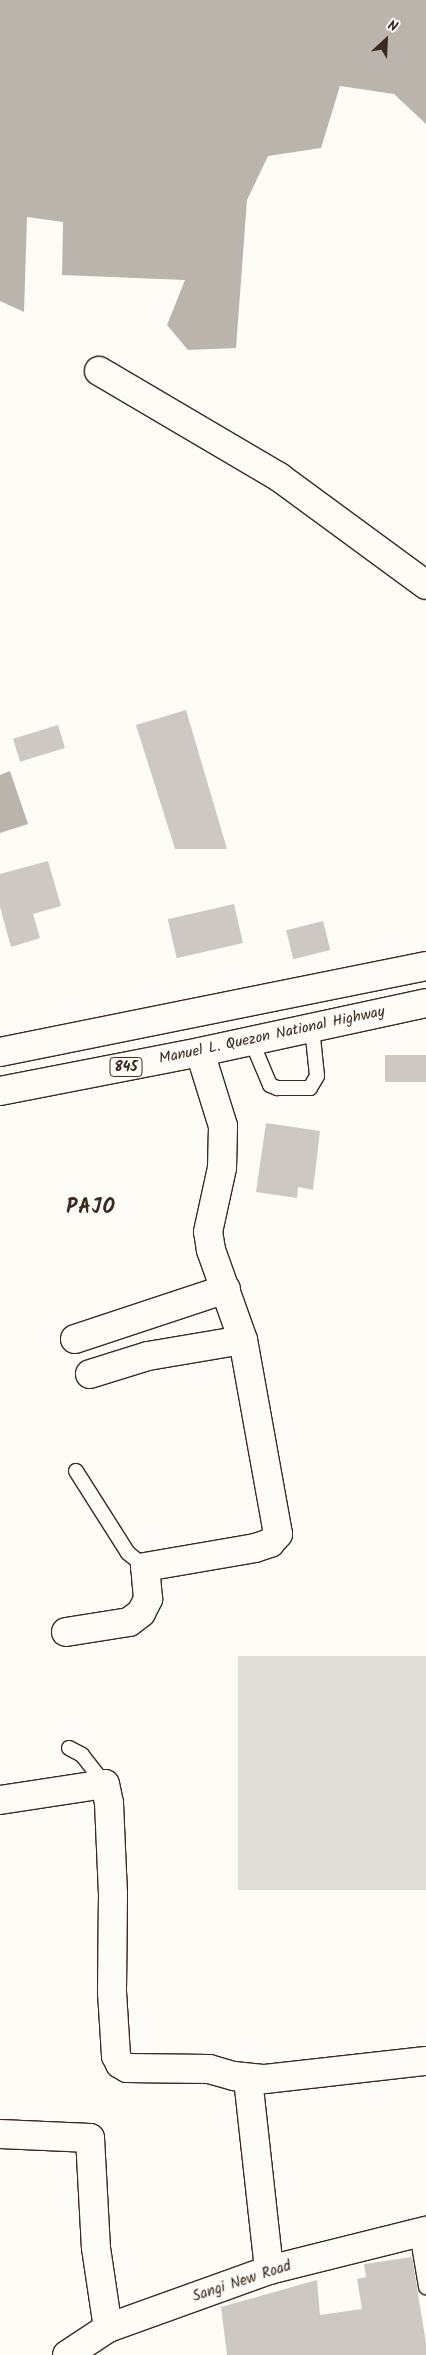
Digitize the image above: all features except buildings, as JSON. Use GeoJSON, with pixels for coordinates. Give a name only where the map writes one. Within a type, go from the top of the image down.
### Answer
{"type":"FeatureCollection","features":[{"type":"Feature","properties":{"kind":"street"},"geometry":{"type":"LineString","coordinates":[[99,371],[279,477],[426,585]]}},
{"type":"Feature","properties":{"kind":"street"},"geometry":{"type":"LineString","coordinates":[[0,1052],[426,966]]}},
{"type":"Feature","properties":{"kind":"street"},"geometry":{"type":"LineString","coordinates":[[238,1003],[252,1040]]}},
{"type":"Feature","properties":{"kind":"street","name":"Manuel L. Quezon National Highway"},"geometry":{"type":"LineString","coordinates":[[0,1091],[200,1052],[426,1003]]}},
{"type":"Feature","properties":{"kind":"street"},"geometry":{"type":"LineString","coordinates":[[66,1632],[130,1622],[141,1614],[148,1599],[145,1567],[255,1548],[270,1543],[278,1534],[243,1340],[211,1250],[208,1232],[222,1168],[222,1126],[200,1052]]}},
{"type":"Feature","properties":{"kind":"street"},"geometry":{"type":"LineString","coordinates":[[75,1339],[226,1288]]}},
{"type":"Feature","properties":{"kind":"street"},"geometry":{"type":"LineString","coordinates":[[90,1374],[148,1356],[243,1340]]}},
{"type":"Feature","properties":{"kind":"street"},"geometry":{"type":"LineString","coordinates":[[0,1800],[105,1784],[109,1803],[113,1894],[112,1992],[116,2050],[120,2064],[127,2068],[208,2069],[248,2079],[426,2060]]}},
{"type":"Feature","properties":{"kind":"street"},"geometry":{"type":"LineString","coordinates":[[248,2079],[269,2270]]}},
{"type":"Feature","properties":{"kind":"street"},"geometry":{"type":"LineString","coordinates":[[0,2134],[90,2138],[96,2248],[108,2328]]}},
{"type":"Feature","properties":{"kind":"street","name":"Sangi New Road"},"geometry":{"type":"LineString","coordinates":[[67,2355],[108,2328],[269,2270],[422,2232]]}},
{"type":"Feature","properties":{"kind":"lane"},"geometry":{"type":"LineString","coordinates":[[252,1040],[270,1085],[277,1088],[310,1088],[317,1076],[312,1028]]}},
{"type":"Feature","properties":{"kind":"lane"},"geometry":{"type":"LineString","coordinates":[[76,1471],[128,1553],[145,1567]]}},
{"type":"Feature","properties":{"kind":"lane"},"geometry":{"type":"LineString","coordinates":[[69,1748],[82,1754],[105,1784]]}},
{"type":"Feature","properties":{"kind":"lane"},"geometry":{"type":"LineString","coordinates":[[422,2232],[426,2287]]}},
{"type":"Feature","properties":{"kind":"shaded area"},"geometry":{"type":"Polygon","coordinates":[[[0,0],[426,0],[426,124],[394,94],[340,86],[321,148],[268,156],[247,200],[236,348],[188,350],[167,325],[185,280],[62,275],[63,222],[27,217],[24,312],[0,301],[0,0]]]}},
{"type":"Feature","properties":{"kind":"shaded area"},"geometry":{"type":"Polygon","coordinates":[[[10,771],[28,824],[0,833],[0,775],[10,771]]]}},
{"type":"Feature","properties":{"kind":"shaded area"},"geometry":{"type":"Polygon","coordinates":[[[238,1656],[426,1656],[426,1890],[238,1890],[238,1656]]]}},
{"type":"Feature","properties":{"kind":"district","name":"PAJO"},"geometry":{"type":"Point","coordinates":[91,1208]}}]}
